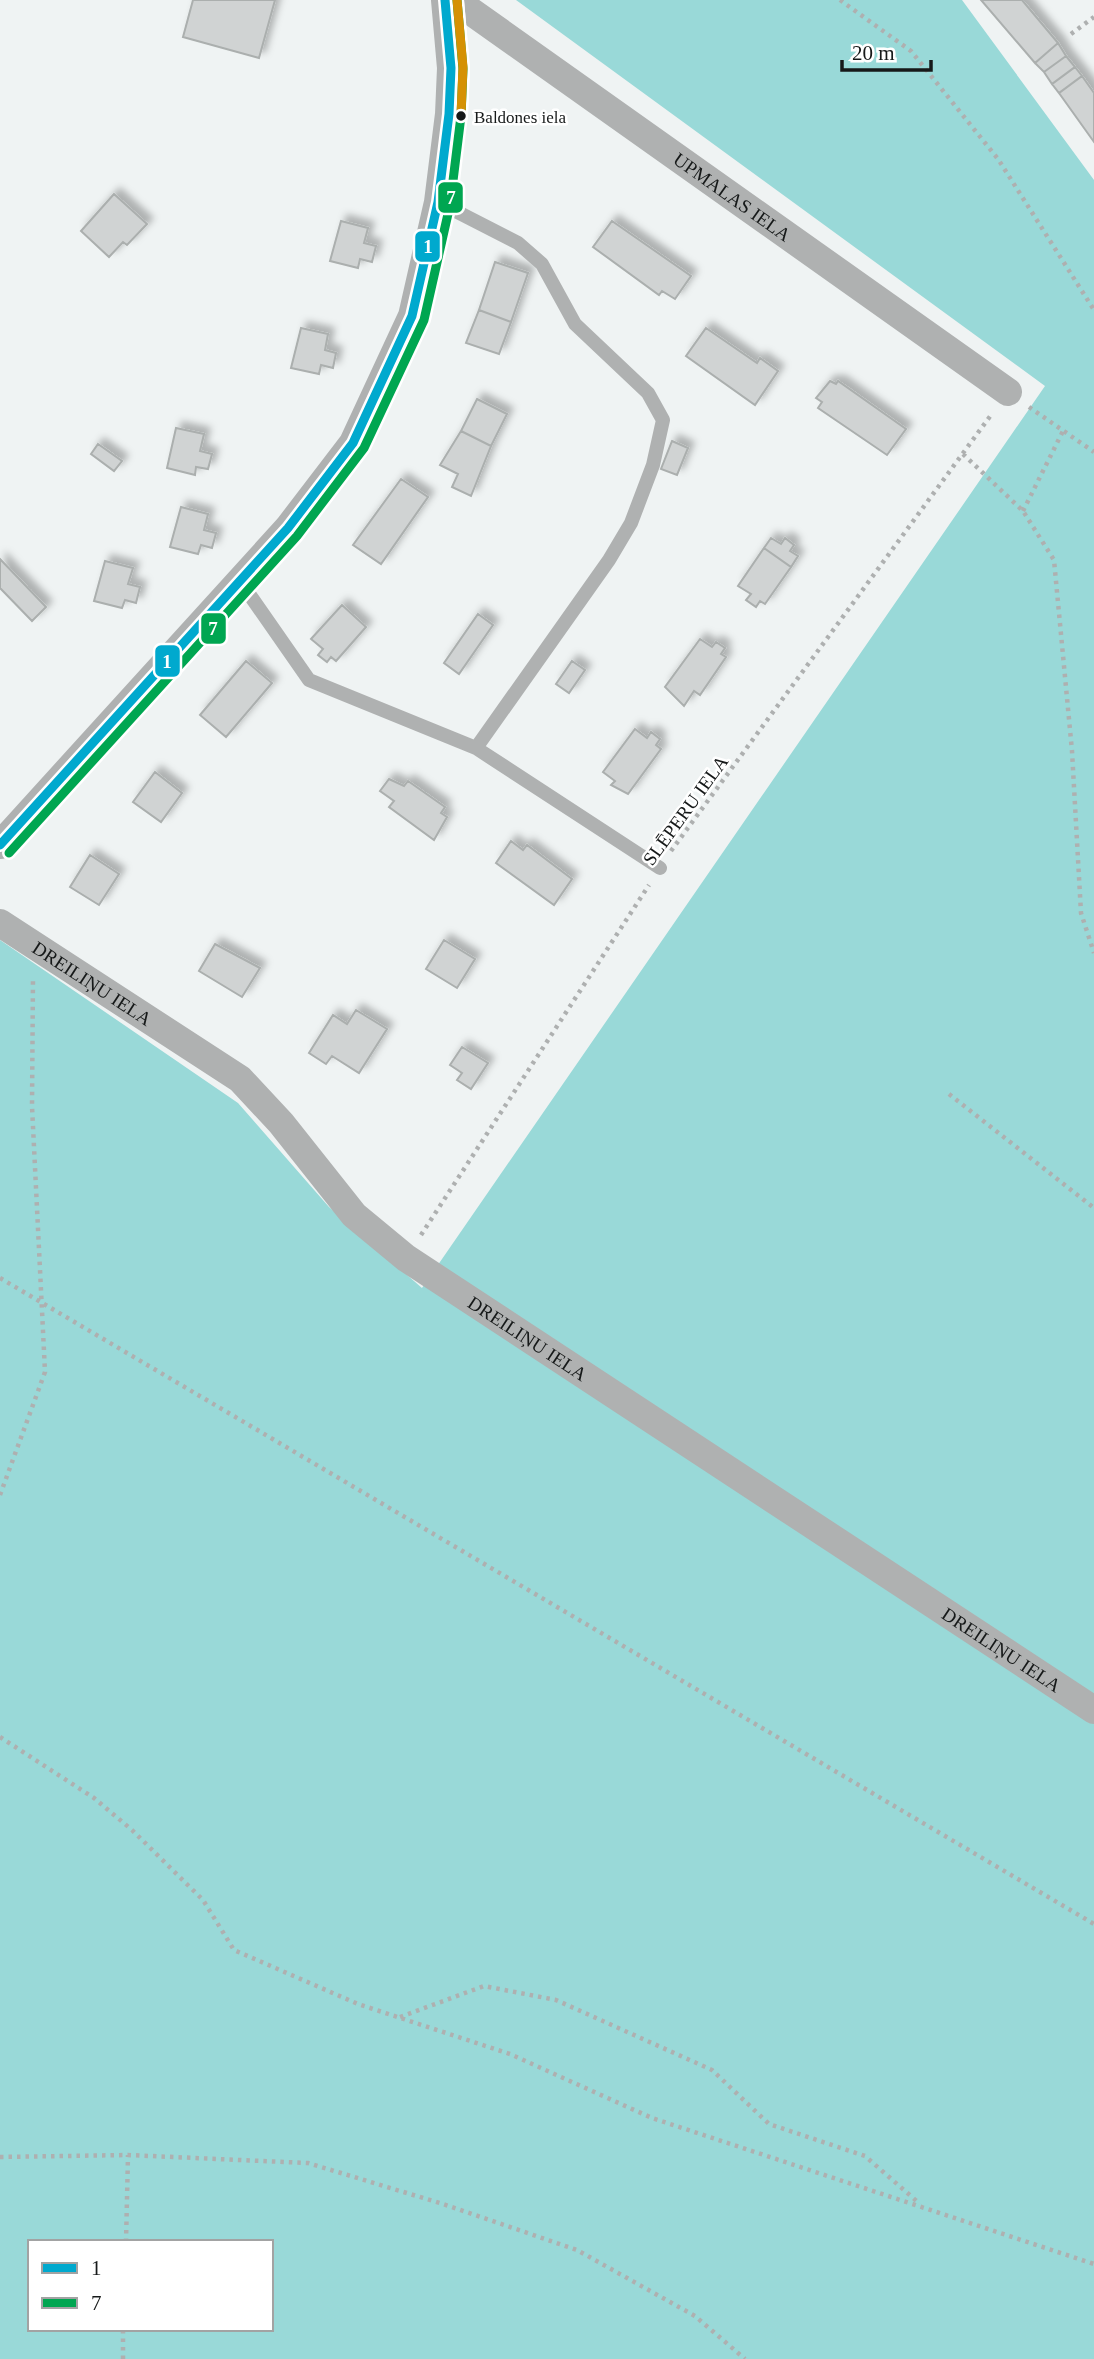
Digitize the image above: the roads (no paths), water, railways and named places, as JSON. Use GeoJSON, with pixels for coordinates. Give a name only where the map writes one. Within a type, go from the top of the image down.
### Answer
{"type":"FeatureCollection","features":[{"type":"Feature","properties":{"kind":"street"},"geometry":{"type":"LineString","coordinates":[[0,845],[288,528],[353,443],[412,316],[438,202],[449,114],[451,68],[444,0]]}},
{"type":"Feature","properties":{"kind":"street","name":"UPMALAS IELA"},"geometry":{"type":"LineString","coordinates":[[455,0],[1008,392]]}},
{"type":"Feature","properties":{"kind":"street","name":"DREILIŅU IELA"},"geometry":{"type":"LineString","coordinates":[[0,923],[240,1079],[281,1123],[354,1215],[406,1258],[1094,1710]]}},
{"type":"Feature","properties":{"kind":"lane"},"geometry":{"type":"LineString","coordinates":[[438,202],[518,243],[541,264],[575,324],[648,393],[663,419],[653,465],[631,523],[609,560],[476,748]]}},
{"type":"Feature","properties":{"kind":"lane"},"geometry":{"type":"LineString","coordinates":[[240,581],[309,680],[476,748],[660,868]]}},
{"type":"Feature","properties":{"kind":"place","name":"Baldones iela"},"geometry":{"type":"Point","coordinates":[461,116]}}]}
